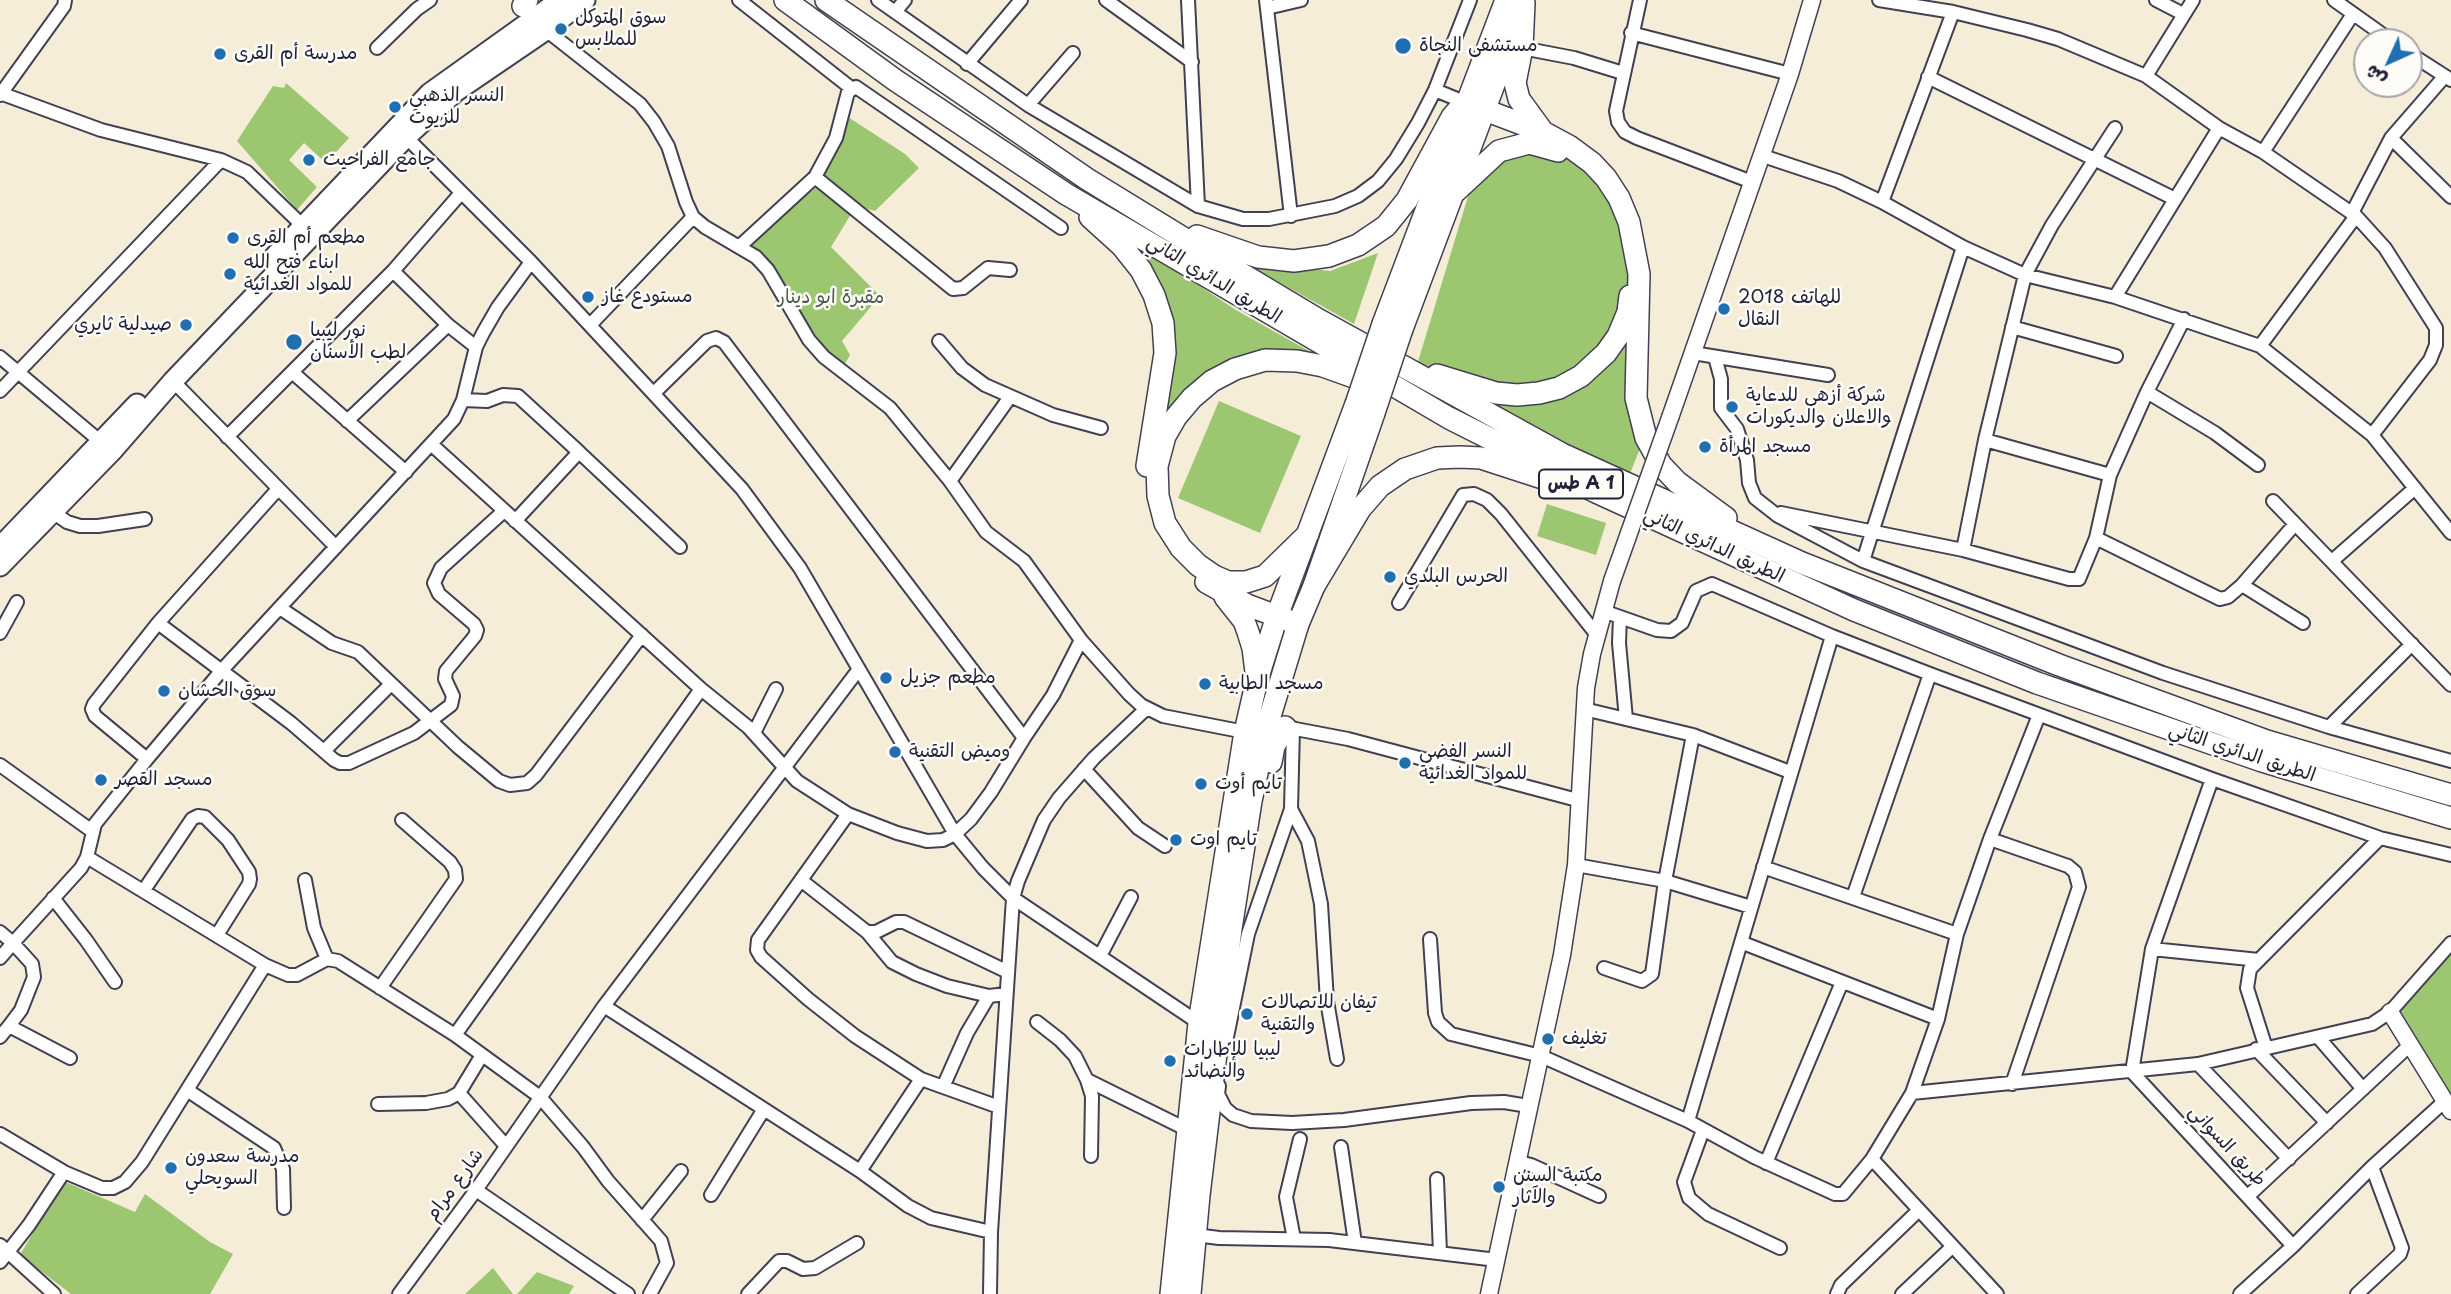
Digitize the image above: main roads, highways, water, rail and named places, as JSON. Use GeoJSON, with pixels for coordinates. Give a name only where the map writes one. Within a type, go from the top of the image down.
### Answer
{"type":"FeatureCollection","features":[{"type":"Feature","properties":{"kind":"main road"},"geometry":{"type":"LineString","coordinates":[[0,566],[113,450],[240,304],[303,226],[430,93],[530,11],[560,0]]}},
{"type":"Feature","properties":{"kind":"main road"},"geometry":{"type":"LineString","coordinates":[[0,547],[101,442],[406,137],[455,92],[530,11],[585,0]]}},
{"type":"Feature","properties":{"kind":"main road","name":"الطريق الدائري الثاني"},"geometry":{"type":"LineString","coordinates":[[785,0],[895,80],[1066,194],[1449,418],[1596,492],[1854,610],[2037,683],[2262,761],[2451,818]]}},
{"type":"Feature","properties":{"kind":"main road","name":"الطريق الدائري الثاني"},"geometry":{"type":"LineString","coordinates":[[826,0],[1087,178],[1227,265],[1383,356],[1562,454],[1767,547],[1946,622],[2267,741],[2451,795]]}},
{"type":"Feature","properties":{"kind":"main road"},"geometry":{"type":"LineString","coordinates":[[1519,1],[1522,48],[1515,83],[1519,99],[1543,132]]}},
{"type":"Feature","properties":{"kind":"main road"},"geometry":{"type":"LineString","coordinates":[[1171,1294],[1190,1194],[1251,802],[1282,727],[1298,624],[1314,586],[1365,409],[1393,327],[1519,1]]}},
{"type":"Feature","properties":{"kind":"main road"},"geometry":{"type":"LineString","coordinates":[[1393,327],[1455,191],[1477,107]]}},
{"type":"Feature","properties":{"kind":"main road"},"geometry":{"type":"LineString","coordinates":[[1087,178],[1140,202],[1201,237],[1258,257],[1294,261],[1329,256],[1357,245],[1385,226],[1406,200],[1459,109],[1477,107],[1543,132],[1569,146],[1592,163],[1619,198],[1629,222],[1639,274],[1636,398],[1646,439],[1661,465],[1677,482],[1767,547]]}},
{"type":"Feature","properties":{"kind":"main road"},"geometry":{"type":"LineString","coordinates":[[1383,356],[1496,393],[1517,395],[1559,388],[1581,376],[1606,354],[1618,336],[1628,312],[1631,285],[1628,251],[1611,203],[1600,185],[1585,169],[1564,154],[1548,147],[1530,143],[1514,145],[1489,158],[1455,191]]}},
{"type":"Feature","properties":{"kind":"main road"},"geometry":{"type":"LineString","coordinates":[[1066,194],[1122,246],[1141,270],[1154,295],[1163,323],[1165,353],[1147,453],[1146,487],[1156,524],[1174,554],[1198,577],[1222,593],[1298,624]]}},
{"type":"Feature","properties":{"kind":"main road"},"geometry":{"type":"LineString","coordinates":[[1308,534],[1265,576],[1246,582],[1228,582],[1198,565],[1181,548],[1165,523],[1158,496],[1157,466],[1165,436],[1192,398],[1212,381],[1235,369],[1265,360],[1297,361],[1348,373],[1449,418]]}},
{"type":"Feature","properties":{"kind":"main road"},"geometry":{"type":"LineString","coordinates":[[1190,1294],[1195,1235],[1190,1194],[1188,1130],[1199,1023],[1245,732],[1257,680],[1277,616],[1308,534],[1365,409]]}},
{"type":"Feature","properties":{"kind":"main road"},"geometry":{"type":"LineString","coordinates":[[1314,586],[1360,509],[1372,495],[1390,478],[1424,461],[1460,457],[1481,458],[1531,475],[1596,492]]}},
{"type":"Feature","properties":{"kind":"main road"},"geometry":{"type":"LineString","coordinates":[[1222,593],[1244,621],[1253,648],[1257,680]]}},
{"type":"Feature","properties":{"kind":"place","name":"سوق المتوكل للملابس"},"geometry":{"type":"Point","coordinates":[561,29]}},
{"type":"Feature","properties":{"kind":"place","name":"مستشفى النجاة"},"geometry":{"type":"Point","coordinates":[1403,46]}},
{"type":"Feature","properties":{"kind":"place","name":"مدرسة أم القرى"},"geometry":{"type":"Point","coordinates":[220,54]}},
{"type":"Feature","properties":{"kind":"place","name":"النسر الذهبي للزيوت"},"geometry":{"type":"Point","coordinates":[395,107]}},
{"type":"Feature","properties":{"kind":"place","name":"جامع الفراحيت"},"geometry":{"type":"Point","coordinates":[309,160]}},
{"type":"Feature","properties":{"kind":"place","name":"مطعم أم القرى"},"geometry":{"type":"Point","coordinates":[233,238]}},
{"type":"Feature","properties":{"kind":"place","name":"ابناء فتح الله للمواد الغدائية"},"geometry":{"type":"Point","coordinates":[230,274]}},
{"type":"Feature","properties":{"kind":"place","name":"مستودع غاز"},"geometry":{"type":"Point","coordinates":[588,297]}},
{"type":"Feature","properties":{"kind":"place","name":"2018 للهاتف النقال"},"geometry":{"type":"Point","coordinates":[1724,309]}},
{"type":"Feature","properties":{"kind":"place","name":"صيدلية ثايري"},"geometry":{"type":"Point","coordinates":[186,325]}},
{"type":"Feature","properties":{"kind":"place","name":"نور ليبيا لطب الأسنان"},"geometry":{"type":"Point","coordinates":[294,342]}},
{"type":"Feature","properties":{"kind":"place","name":"شركة أزهى للدعاية والاعلان والديكورات"},"geometry":{"type":"Point","coordinates":[1732,407]}},
{"type":"Feature","properties":{"kind":"place","name":"مسجد المرأة"},"geometry":{"type":"Point","coordinates":[1705,447]}},
{"type":"Feature","properties":{"kind":"place","name":"الحرس البلدي"},"geometry":{"type":"Point","coordinates":[1390,577]}},
{"type":"Feature","properties":{"kind":"place","name":"مطعم جزيل"},"geometry":{"type":"Point","coordinates":[886,678]}},
{"type":"Feature","properties":{"kind":"place","name":"مسجد الطابية"},"geometry":{"type":"Point","coordinates":[1205,684]}},
{"type":"Feature","properties":{"kind":"place","name":"سوق الحشان"},"geometry":{"type":"Point","coordinates":[164,691]}},
{"type":"Feature","properties":{"kind":"place","name":"وميض التقنية"},"geometry":{"type":"Point","coordinates":[895,752]}},
{"type":"Feature","properties":{"kind":"place","name":"النسر الفضي للمواد الغدائية"},"geometry":{"type":"Point","coordinates":[1405,763]}},
{"type":"Feature","properties":{"kind":"place","name":"مسجد القصر"},"geometry":{"type":"Point","coordinates":[101,780]}},
{"type":"Feature","properties":{"kind":"place","name":"تايم أوت"},"geometry":{"type":"Point","coordinates":[1201,784]}},
{"type":"Feature","properties":{"kind":"place","name":"تايم اوت"},"geometry":{"type":"Point","coordinates":[1176,840]}},
{"type":"Feature","properties":{"kind":"place","name":"تيفان للاتصالات والتقنية"},"geometry":{"type":"Point","coordinates":[1247,1014]}},
{"type":"Feature","properties":{"kind":"place","name":"تغليف"},"geometry":{"type":"Point","coordinates":[1548,1039]}},
{"type":"Feature","properties":{"kind":"place","name":"ليبيا للإطارات والنضائد"},"geometry":{"type":"Point","coordinates":[1170,1061]}},
{"type":"Feature","properties":{"kind":"place","name":"مدرسة سعدون السويحلي"},"geometry":{"type":"Point","coordinates":[171,1168]}},
{"type":"Feature","properties":{"kind":"place","name":"مكتبة السنن والآثار"},"geometry":{"type":"Point","coordinates":[1499,1187]}},
{"type":"Feature","properties":{"kind":"park label","name":"مقبرة ابو دينار"},"geometry":{"type":"Point","coordinates":[831,298]}}]}
